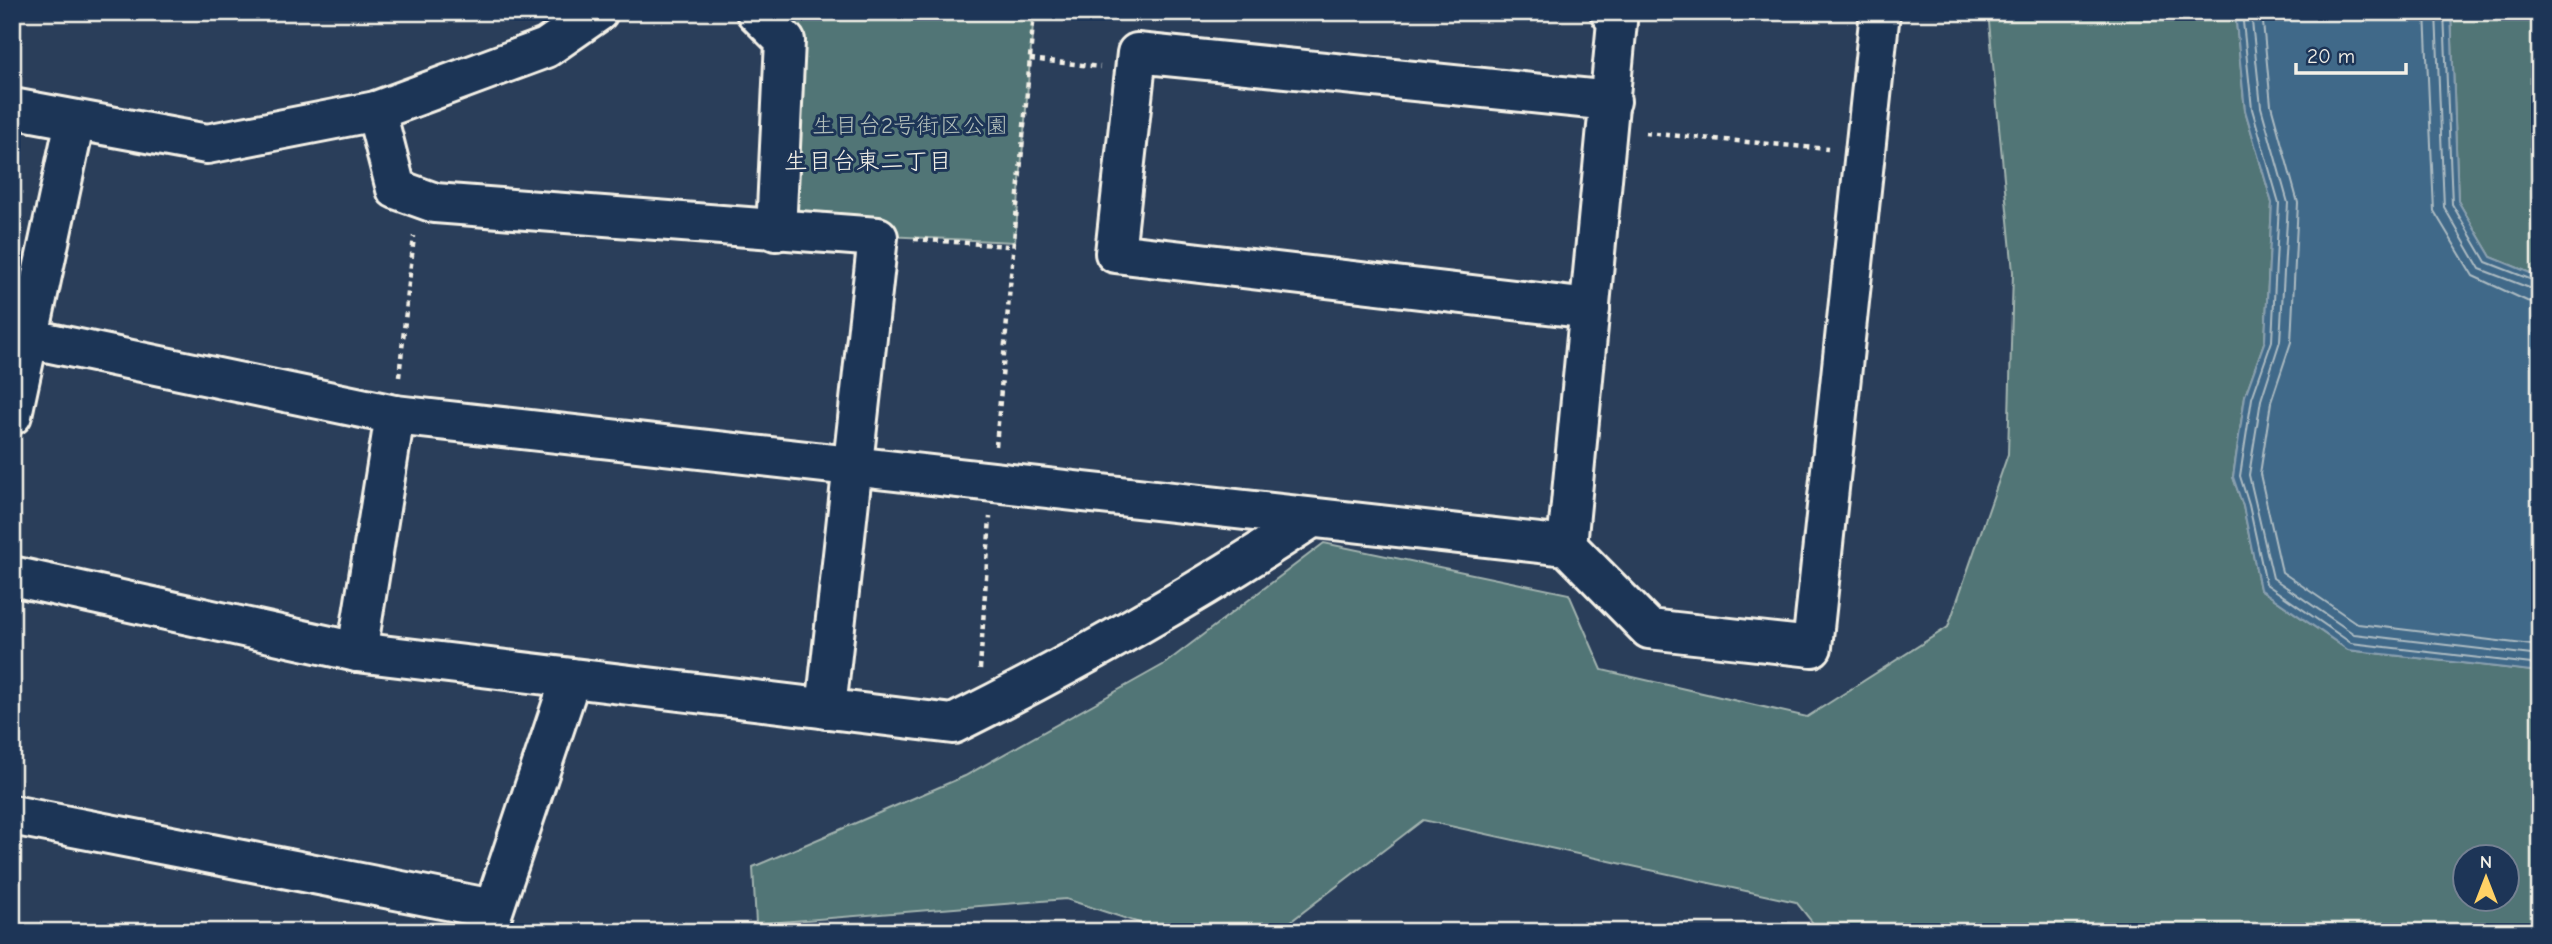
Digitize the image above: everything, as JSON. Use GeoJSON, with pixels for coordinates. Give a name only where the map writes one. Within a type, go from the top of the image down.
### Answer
{"type":"FeatureCollection","features":[{"type":"Feature","properties":{"kind":"street"},"geometry":{"type":"LineString","coordinates":[[12,108],[207,144],[376,111],[546,47],[598,12]]}},
{"type":"Feature","properties":{"kind":"street"},"geometry":{"type":"LineString","coordinates":[[756,12],[785,41],[776,231]]}},
{"type":"Feature","properties":{"kind":"street"},"geometry":{"type":"LineString","coordinates":[[1567,546],[1618,22],[1610,12]]}},
{"type":"Feature","properties":{"kind":"street"},"geometry":{"type":"LineString","coordinates":[[21,336],[395,415],[1567,546],[1649,629],[1812,647],[1880,12]]}},
{"type":"Feature","properties":{"kind":"street"},"geometry":{"type":"LineString","coordinates":[[1590,309],[1115,253],[1137,53],[1610,115]]}},
{"type":"Feature","properties":{"kind":"street"},"geometry":{"type":"LineString","coordinates":[[376,111],[396,188],[435,203],[878,237],[826,709]]}},
{"type":"Feature","properties":{"kind":"street"},"geometry":{"type":"LineString","coordinates":[[12,415],[21,336],[75,121]]}},
{"type":"Feature","properties":{"kind":"street"},"geometry":{"type":"LineString","coordinates":[[357,652],[395,415]]}},
{"type":"Feature","properties":{"kind":"street"},"geometry":{"type":"LineString","coordinates":[[12,576],[357,652],[953,724],[1208,587],[1312,518]]}},
{"type":"Feature","properties":{"kind":"street"},"geometry":{"type":"LineString","coordinates":[[12,815],[490,920],[571,678]]}},
{"type":"Feature","properties":{"kind":"path"},"geometry":{"type":"LineString","coordinates":[[977,712],[992,482],[1034,12]]}},
{"type":"Feature","properties":{"kind":"path"},"geometry":{"type":"LineString","coordinates":[[1030,59],[1135,70]]}},
{"type":"Feature","properties":{"kind":"path"},"geometry":{"type":"LineString","coordinates":[[1610,115],[1864,152]]}},
{"type":"Feature","properties":{"kind":"path"},"geometry":{"type":"LineString","coordinates":[[395,415],[418,197]]}},
{"type":"Feature","properties":{"kind":"path"},"geometry":{"type":"LineString","coordinates":[[878,237],[1008,246]]}},
{"type":"Feature","properties":{"kind":"green space","name":"生目台2号街区公園"},"geometry":{"type":"Polygon","coordinates":[[[756,12],[1034,12],[1015,242],[776,231],[785,41],[756,12]]]}},
{"type":"Feature","properties":{"kind":"green space"},"geometry":{"type":"Polygon","coordinates":[[[1983,12],[2235,12],[2245,110],[2272,203],[2265,340],[2245,396],[2233,477],[2243,506],[2260,589],[2348,650],[2540,672],[2540,932],[1820,932],[1796,902],[1423,820],[1277,932],[1167,932],[1066,899],[756,924],[753,867],[965,776],[1163,665],[1324,543],[1569,594],[1602,670],[1807,717],[1948,627],[2008,454],[2013,272],[1989,22],[1983,12]]]}},
{"type":"Feature","properties":{"kind":"green space"},"geometry":{"type":"Polygon","coordinates":[[[2451,12],[2540,12],[2540,277],[2491,257],[2458,201],[2451,12]]]}},
{"type":"Feature","properties":{"kind":"water"},"geometry":{"type":"Polygon","coordinates":[[[2235,12],[2451,12],[2458,201],[2491,257],[2540,277],[2540,672],[2348,650],[2260,589],[2243,506],[2233,477],[2245,396],[2265,340],[2272,203],[2245,110],[2235,12]]]}},
{"type":"Feature","properties":{"kind":"district","name":"生目台東二丁目"},"geometry":{"type":"Point","coordinates":[868,161]}}]}
